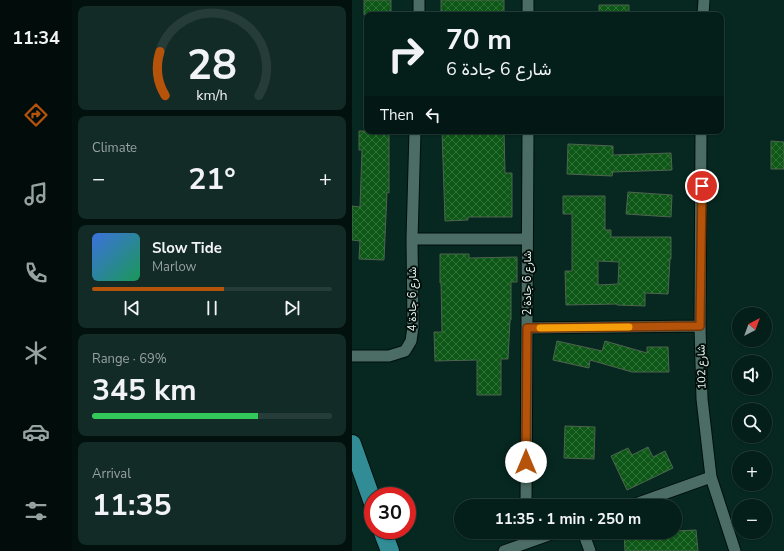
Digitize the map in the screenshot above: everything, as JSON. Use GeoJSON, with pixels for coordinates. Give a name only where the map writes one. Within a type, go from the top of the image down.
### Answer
{"type":"FeatureCollection","features":[{"type":"Feature","properties":{"kind":"main road"},"geometry":{"type":"LineString","coordinates":[[352,444],[367,487]]}},
{"type":"Feature","properties":{"kind":"main road"},"geometry":{"type":"LineString","coordinates":[[385,539],[390,551]]}},
{"type":"Feature","properties":{"kind":"street"},"geometry":{"type":"LineString","coordinates":[[419,0],[419,12]]}},
{"type":"Feature","properties":{"kind":"street"},"geometry":{"type":"LineString","coordinates":[[528,0],[528,12]]}},
{"type":"Feature","properties":{"kind":"street"},"geometry":{"type":"LineString","coordinates":[[703,12],[704,0]]}},
{"type":"Feature","properties":{"kind":"street","name":"شارع 6 جادة 4"},"geometry":{"type":"LineString","coordinates":[[352,356],[389,356],[405,351],[411,341],[414,327],[412,239],[415,134]]}},
{"type":"Feature","properties":{"kind":"street","name":"شارع 6 جادة 2"},"geometry":{"type":"LineString","coordinates":[[526,499],[528,134]]}},
{"type":"Feature","properties":{"kind":"street","name":"شارع 102"},"geometry":{"type":"LineString","coordinates":[[702,134],[700,326],[702,399],[711,477],[736,551]]}},
{"type":"Feature","properties":{"kind":"street"},"geometry":{"type":"LineString","coordinates":[[412,239],[528,239]]}},
{"type":"Feature","properties":{"kind":"street"},"geometry":{"type":"LineString","coordinates":[[527,328],[700,326]]}},
{"type":"Feature","properties":{"kind":"street"},"geometry":{"type":"LineString","coordinates":[[650,499],[711,477]]}},
{"type":"Feature","properties":{"kind":"street"},"geometry":{"type":"LineString","coordinates":[[504,551],[524,539]]}},
{"type":"Feature","properties":{"kind":"street"},"geometry":{"type":"LineString","coordinates":[[586,539],[590,551]]}},
{"type":"Feature","properties":{"kind":"building"},"geometry":{"type":"Polygon","coordinates":[[[364,0],[391,0],[391,12],[364,12],[364,0]]]}},
{"type":"Feature","properties":{"kind":"building"},"geometry":{"type":"Polygon","coordinates":[[[441,0],[504,0],[504,12],[441,12],[441,0]]]}},
{"type":"Feature","properties":{"kind":"building"},"geometry":{"type":"Polygon","coordinates":[[[599,5],[629,5],[629,12],[599,12],[599,5]]]}},
{"type":"Feature","properties":{"kind":"building"},"geometry":{"type":"Polygon","coordinates":[[[359,131],[364,131],[364,134],[389,134],[389,193],[387,192],[384,260],[359,259],[360,241],[352,240],[352,206],[360,207],[362,150],[359,150],[359,131]]]}},
{"type":"Feature","properties":{"kind":"building"},"geometry":{"type":"Polygon","coordinates":[[[442,134],[504,134],[505,173],[512,173],[512,217],[468,217],[468,220],[445,221],[442,134]]]}},
{"type":"Feature","properties":{"kind":"building"},"geometry":{"type":"Polygon","coordinates":[[[771,141],[784,142],[784,169],[771,169],[771,141]]]}},
{"type":"Feature","properties":{"kind":"building"},"geometry":{"type":"Polygon","coordinates":[[[568,144],[613,146],[613,155],[671,153],[672,170],[613,172],[612,176],[567,174],[568,144]]]}},
{"type":"Feature","properties":{"kind":"building"},"geometry":{"type":"Polygon","coordinates":[[[628,192],[672,195],[671,217],[626,214],[628,192]]]}},
{"type":"Feature","properties":{"kind":"building"},"geometry":{"type":"Polygon","coordinates":[[[563,196],[605,196],[605,230],[611,230],[611,237],[671,237],[668,294],[645,293],[645,306],[617,304],[566,305],[565,271],[572,271],[572,214],[563,214],[563,196]],[[598,261],[598,285],[618,284],[619,262],[598,261]]]}},
{"type":"Feature","properties":{"kind":"building"},"geometry":{"type":"Polygon","coordinates":[[[440,254],[469,254],[469,258],[517,257],[517,282],[511,282],[511,320],[508,359],[501,359],[501,395],[477,395],[477,360],[435,361],[434,332],[442,332],[440,254]]]}},
{"type":"Feature","properties":{"kind":"building"},"geometry":{"type":"Polygon","coordinates":[[[557,341],[602,351],[605,341],[647,353],[647,347],[668,347],[669,372],[632,372],[590,360],[589,368],[553,360],[557,341]]]}},
{"type":"Feature","properties":{"kind":"building"},"geometry":{"type":"Polygon","coordinates":[[[565,426],[595,427],[594,459],[564,458],[565,426]]]}},
{"type":"Feature","properties":{"kind":"building"},"geometry":{"type":"Polygon","coordinates":[[[648,447],[653,457],[665,451],[673,468],[627,490],[611,456],[628,448],[632,455],[648,447]]]}},
{"type":"Feature","properties":{"kind":"building"},"geometry":{"type":"Polygon","coordinates":[[[696,530],[698,551],[625,551],[624,539],[682,539],[682,531],[696,530]]]}},
{"type":"Feature","properties":{"kind":"slow traffic"},"geometry":{"type":"LineString","coordinates":[[540,328],[629,327]]}},
{"type":"Feature","properties":{"kind":"route"},"geometry":{"type":"LineString","coordinates":[[526,462],[527,328],[700,326],[702,186]]}}]}
